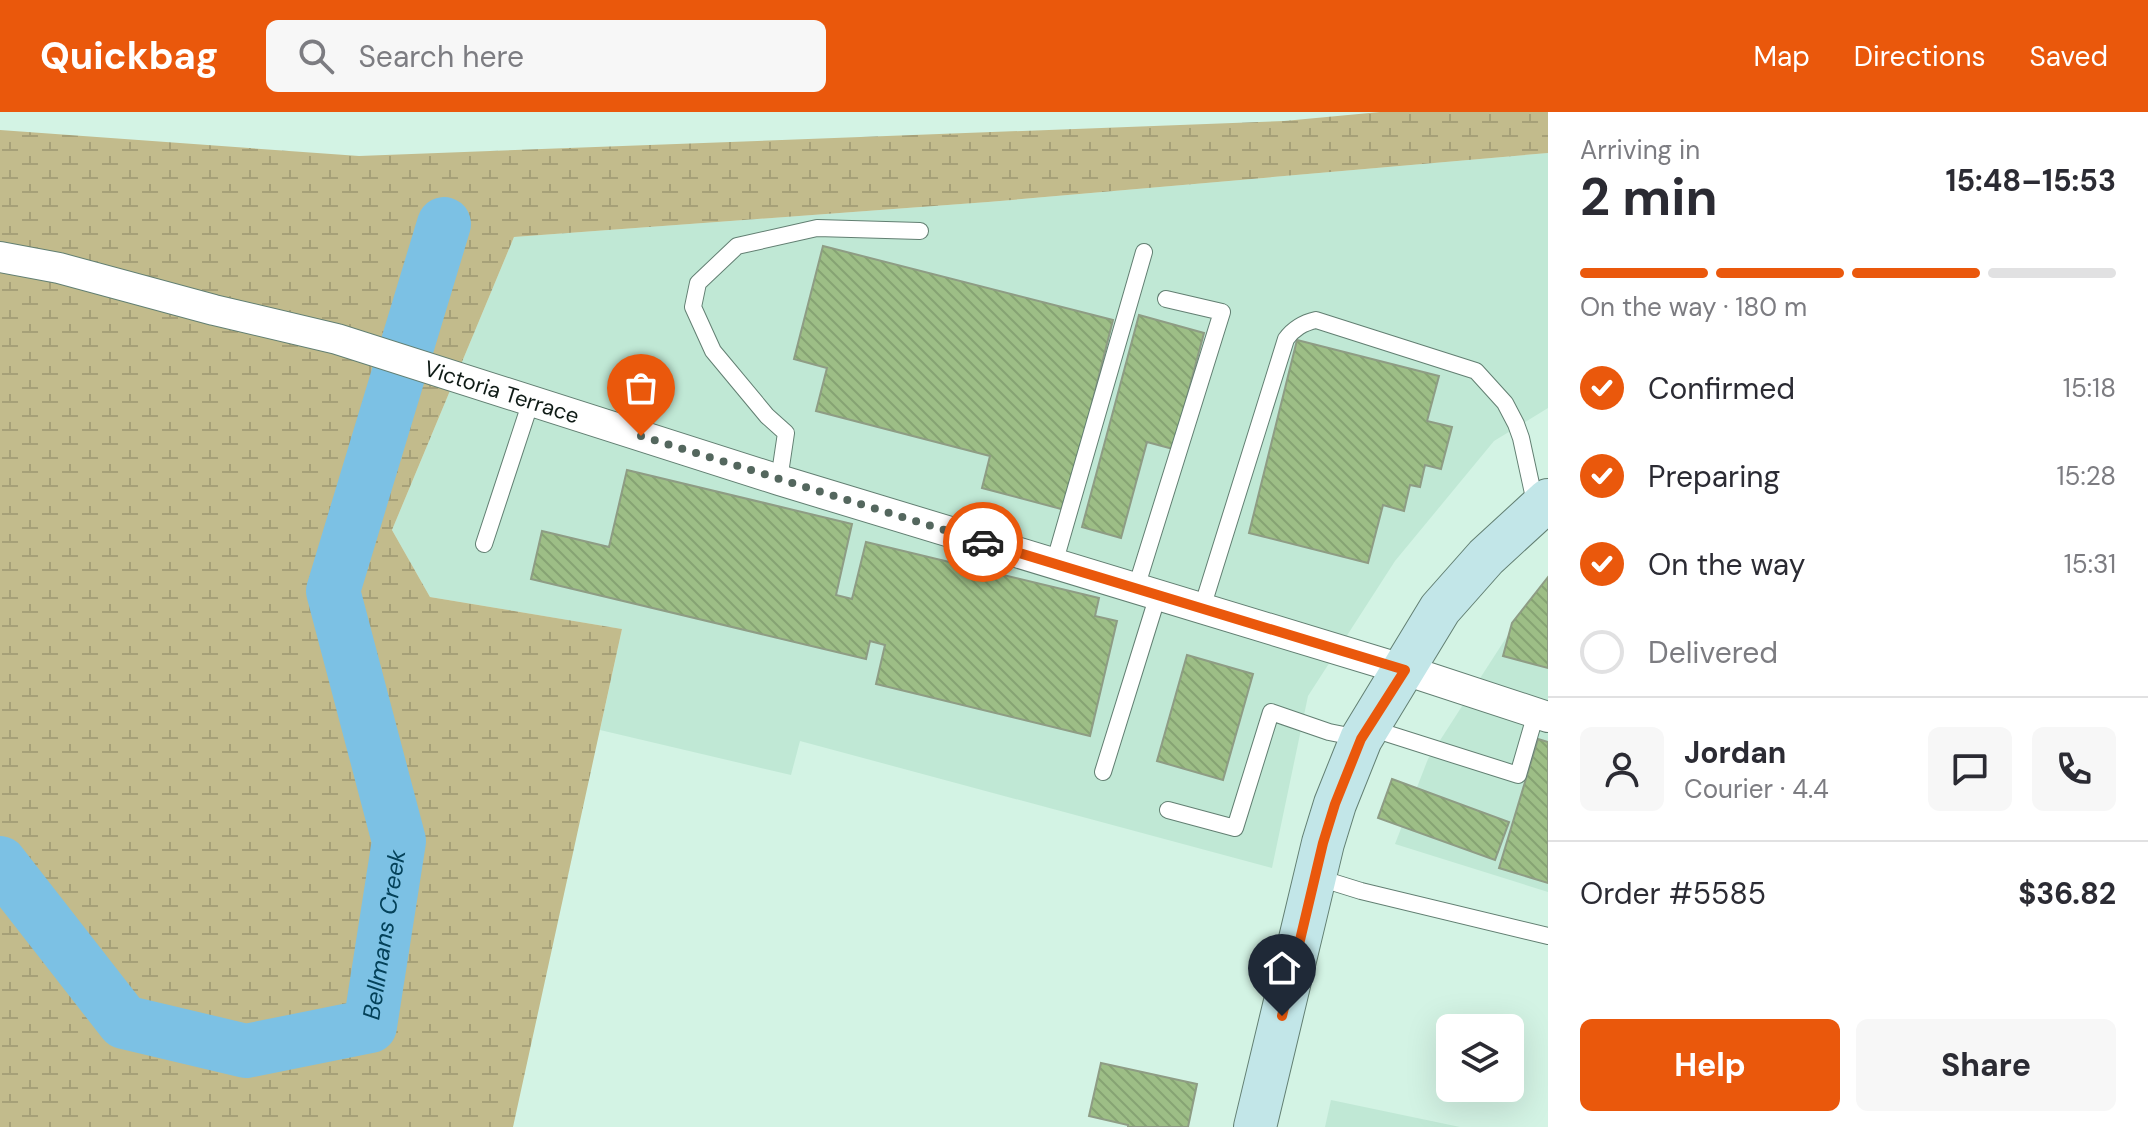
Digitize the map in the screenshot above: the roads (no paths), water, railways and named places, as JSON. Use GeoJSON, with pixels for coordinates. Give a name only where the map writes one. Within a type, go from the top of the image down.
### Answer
{"type":"FeatureCollection","features":[{"type":"Feature","properties":{"kind":"main road"},"geometry":{"type":"LineString","coordinates":[[1255,1127],[1335,804],[1364,733],[1440,609],[1486,557],[1542,505]]}},
{"type":"Feature","properties":{"kind":"street","name":"Victoria Terrace"},"geometry":{"type":"LineString","coordinates":[[0,257],[59,268],[337,339],[779,480],[1405,670],[1542,715]]}},
{"type":"Feature","properties":{"kind":"lane"},"geometry":{"type":"LineString","coordinates":[[779,480],[786,433],[767,416],[713,351],[693,307],[698,283],[737,246],[817,228],[920,231]]}},
{"type":"Feature","properties":{"kind":"lane"},"geometry":{"type":"LineString","coordinates":[[1054,564],[1144,252]]}},
{"type":"Feature","properties":{"kind":"lane"},"geometry":{"type":"LineString","coordinates":[[1103,772],[1147,592],[1222,312],[1166,299]]}},
{"type":"Feature","properties":{"kind":"lane"},"geometry":{"type":"LineString","coordinates":[[1202,608],[1286,339],[1302,324],[1316,320],[1476,371],[1505,403],[1521,438],[1542,505]]}},
{"type":"Feature","properties":{"kind":"lane"},"geometry":{"type":"LineString","coordinates":[[484,544],[531,401]]}},
{"type":"Feature","properties":{"kind":"lane"},"geometry":{"type":"LineString","coordinates":[[1168,810],[1235,828],[1271,712],[1329,732],[1364,733],[1518,775],[1542,715]]}},
{"type":"Feature","properties":{"kind":"lane"},"geometry":{"type":"LineString","coordinates":[[1315,877],[1548,936]]}},
{"type":"Feature","properties":{"kind":"waterway","name":"Bellmans Creek"},"geometry":{"type":"LineString","coordinates":[[0,863],[124,1022],[246,1051],[370,1026],[399,841],[333,591],[444,224]]}}]}
